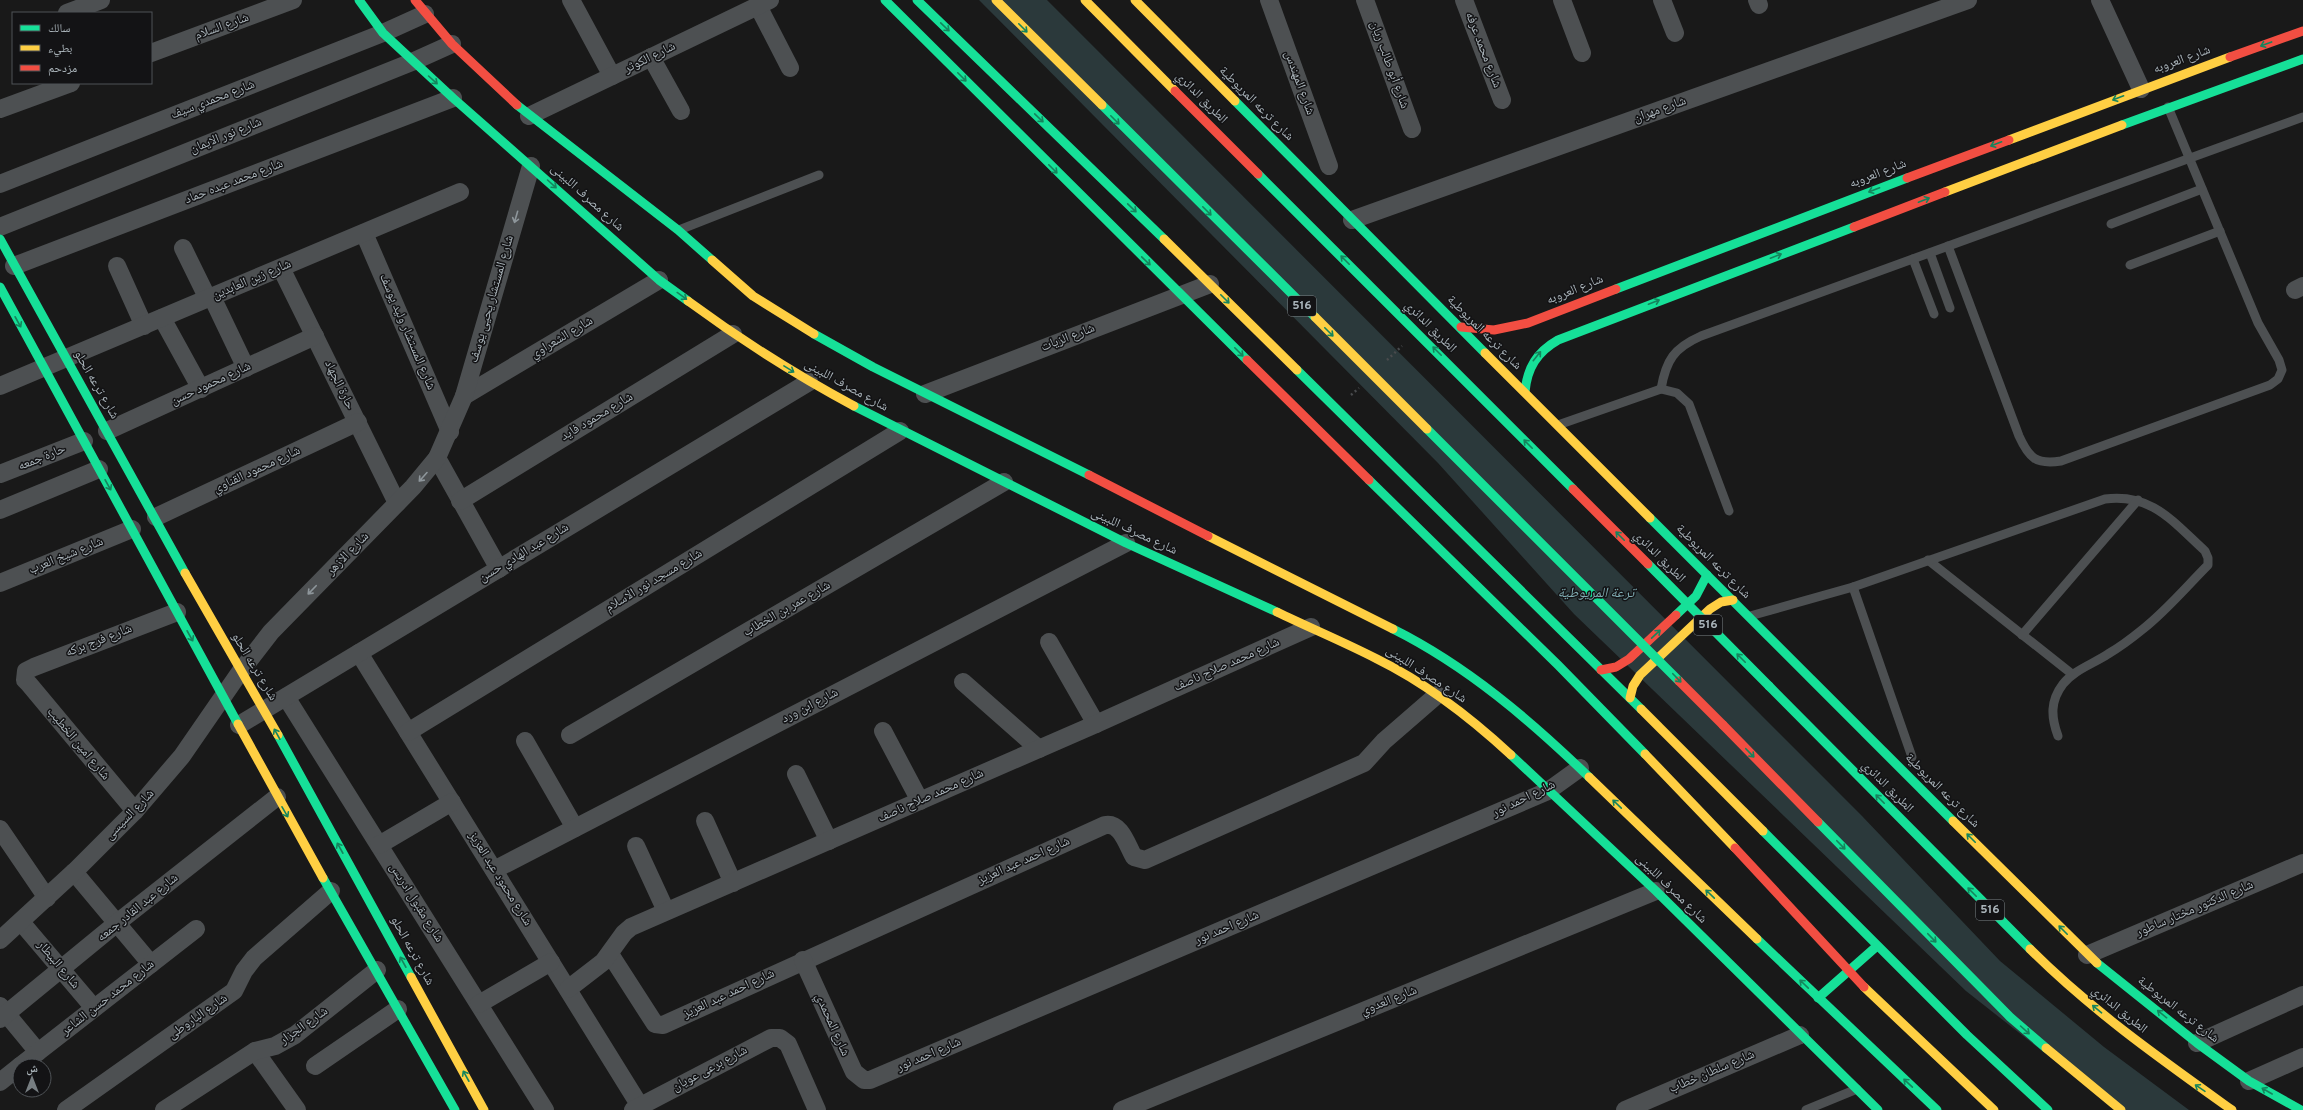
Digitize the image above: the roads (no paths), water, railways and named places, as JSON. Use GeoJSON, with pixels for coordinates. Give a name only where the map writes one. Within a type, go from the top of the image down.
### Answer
{"type":"FeatureCollection","features":[{"type":"Feature","properties":{"kind":"main road","name":"شارع مصرف اللبينى"},"geometry":{"type":"LineString","coordinates":[[359,0],[384,33],[412,62],[659,280],[733,334],[809,382],[900,431],[1126,543],[1378,659],[1437,695],[1492,738],[1656,891],[1800,1035],[1878,1110]]}},
{"type":"Feature","properties":{"kind":"main road"},"geometry":{"type":"LineString","coordinates":[[885,0],[1118,234],[1181,294],[1558,665],[1721,832],[1848,972],[1994,1110]]}},
{"type":"Feature","properties":{"kind":"main road"},"geometry":{"type":"LineString","coordinates":[[917,0],[1337,409],[1630,698],[1877,946],[2012,1078],[2048,1110]]}},
{"type":"Feature","properties":{"kind":"main road","name":"516"},"geometry":{"type":"LineString","coordinates":[[996,0],[1610,610],[2010,1016],[2062,1062],[2121,1110]]}},
{"type":"Feature","properties":{"kind":"main road","name":"الطريق الدائري"},"geometry":{"type":"LineString","coordinates":[[1085,0],[1467,381],[2003,923],[2095,1008],[2144,1048],[2232,1110]]}},
{"type":"Feature","properties":{"kind":"main road","name":"شارع ترعه المريوطية"},"geometry":{"type":"LineString","coordinates":[[1135,0],[1352,220],[1461,327],[2087,955],[2249,1081],[2301,1110]]}},
{"type":"Feature","properties":{"kind":"main road","name":"شارع مصرف اللبينى"},"geometry":{"type":"LineString","coordinates":[[420,7],[452,44],[529,116],[678,230],[753,296],[799,326],[925,394],[1428,646],[1492,689],[1580,768],[1818,998],[1937,1110]]}},
{"type":"Feature","properties":{"kind":"main road","name":"شارع العروبه"},"geometry":{"type":"LineString","coordinates":[[1461,327],[1483,330],[1506,329],[1528,322],[2141,89],[2303,31]]}},
{"type":"Feature","properties":{"kind":"main road"},"geometry":{"type":"LineString","coordinates":[[1525,392],[1526,381],[1533,361],[1548,345],[1610,312],[2168,107],[2303,59]]}},
{"type":"Feature","properties":{"kind":"main road","name":"شارع ترعه الحلو"},"geometry":{"type":"LineString","coordinates":[[0,239],[156,517],[240,672],[264,710],[484,1110]]}},
{"type":"Feature","properties":{"kind":"main road"},"geometry":{"type":"LineString","coordinates":[[0,287],[5,309],[44,368],[277,797],[398,1009],[431,1053],[455,1110]]}},
{"type":"Feature","properties":{"kind":"main road"},"geometry":{"type":"LineString","coordinates":[[1601,293],[1610,312]]}},
{"type":"Feature","properties":{"kind":"main road"},"geometry":{"type":"LineString","coordinates":[[1601,670],[1616,667],[1629,659],[1700,592],[1707,575]]}},
{"type":"Feature","properties":{"kind":"main road"},"geometry":{"type":"LineString","coordinates":[[1630,698],[1633,686],[1640,675],[1710,609],[1721,602],[1733,600]]}},
{"type":"Feature","properties":{"kind":"main road"},"geometry":{"type":"LineString","coordinates":[[1818,998],[1877,946]]}},
{"type":"Feature","properties":{"kind":"main road"},"geometry":{"type":"LineString","coordinates":[[431,1053],[449,1045]]}},
{"type":"Feature","properties":{"kind":"street"},"geometry":{"type":"LineString","coordinates":[[70,12],[101,0]]}},
{"type":"Feature","properties":{"kind":"street","name":"شارع السلام"},"geometry":{"type":"LineString","coordinates":[[152,53],[293,0]]}},
{"type":"Feature","properties":{"kind":"street"},"geometry":{"type":"LineString","coordinates":[[571,0],[612,76]]}},
{"type":"Feature","properties":{"kind":"street","name":"شارع المهندس"},"geometry":{"type":"LineString","coordinates":[[1269,0],[1329,166]]}},
{"type":"Feature","properties":{"kind":"street","name":"شارع أبو طالب ريان"},"geometry":{"type":"LineString","coordinates":[[1365,0],[1412,129]]}},
{"type":"Feature","properties":{"kind":"street","name":"شارع محمد عرفه"},"geometry":{"type":"LineString","coordinates":[[1464,0],[1502,100]]}},
{"type":"Feature","properties":{"kind":"street"},"geometry":{"type":"LineString","coordinates":[[1562,0],[1582,53]]}},
{"type":"Feature","properties":{"kind":"street"},"geometry":{"type":"LineString","coordinates":[[1662,0],[1675,33]]}},
{"type":"Feature","properties":{"kind":"street","name":"شارع مهران"},"geometry":{"type":"LineString","coordinates":[[1352,220],[1968,0]]}},
{"type":"Feature","properties":{"kind":"street"},"geometry":{"type":"LineString","coordinates":[[2100,0],[2141,89]]}},
{"type":"Feature","properties":{"kind":"street"},"geometry":{"type":"LineString","coordinates":[[764,3],[790,68]]}},
{"type":"Feature","properties":{"kind":"street","name":"شارع الكوثر"},"geometry":{"type":"LineString","coordinates":[[529,116],[764,3]]}},
{"type":"Feature","properties":{"kind":"street","name":"شارع محمدي سيف"},"geometry":{"type":"LineString","coordinates":[[0,184],[384,33],[420,7]]}},
{"type":"Feature","properties":{"kind":"street","name":"شارع نور الايمان"},"geometry":{"type":"LineString","coordinates":[[0,227],[412,62],[452,44]]}},
{"type":"Feature","properties":{"kind":"street"},"geometry":{"type":"LineString","coordinates":[[651,57],[681,111]]}},
{"type":"Feature","properties":{"kind":"street"},"geometry":{"type":"LineString","coordinates":[[0,109],[67,84]]}},
{"type":"Feature","properties":{"kind":"street","name":"شارع محمد عبده حماد"},"geometry":{"type":"LineString","coordinates":[[14,266],[453,98]]}},
{"type":"Feature","properties":{"kind":"street","name":"شارع المستشار يحيى يوسف"},"geometry":{"type":"LineString","coordinates":[[450,432],[464,396],[531,166]]}},
{"type":"Feature","properties":{"kind":"street","name":"شارع زين العابدين"},"geometry":{"type":"LineString","coordinates":[[0,386],[460,192]]}},
{"type":"Feature","properties":{"kind":"street","name":"شارع المستشار وليد يوسف"},"geometry":{"type":"LineString","coordinates":[[364,233],[450,432]]}},
{"type":"Feature","properties":{"kind":"street"},"geometry":{"type":"LineString","coordinates":[[183,248],[246,368]]}},
{"type":"Feature","properties":{"kind":"street"},"geometry":{"type":"LineString","coordinates":[[117,266],[144,326]]}},
{"type":"Feature","properties":{"kind":"street","name":"حارة الجهاد"},"geometry":{"type":"LineString","coordinates":[[281,268],[397,502]]}},
{"type":"Feature","properties":{"kind":"street","name":"شارع الشعراوي"},"geometry":{"type":"LineString","coordinates":[[464,396],[659,280]]}},
{"type":"Feature","properties":{"kind":"street","name":"شارع الزيات"},"geometry":{"type":"LineString","coordinates":[[925,394],[1210,284]]}},
{"type":"Feature","properties":{"kind":"street"},"geometry":{"type":"LineString","coordinates":[[162,318],[200,389]]}},
{"type":"Feature","properties":{"kind":"street","name":"شارع محمود فايد"},"geometry":{"type":"LineString","coordinates":[[460,501],[733,334]]}},
{"type":"Feature","properties":{"kind":"street","name":"شارع محمود حسن"},"geometry":{"type":"LineString","coordinates":[[107,431],[315,336]]}},
{"type":"Feature","properties":{"kind":"street","name":"شارع عبد الهادي حسن"},"geometry":{"type":"LineString","coordinates":[[239,725],[809,382]]}},
{"type":"Feature","properties":{"kind":"street","name":"شارع محمود القناوي"},"geometry":{"type":"LineString","coordinates":[[156,517],[358,422]]}},
{"type":"Feature","properties":{"kind":"street","name":"شارع مسجد نور الاسلام"},"geometry":{"type":"LineString","coordinates":[[408,732],[900,431]]}},
{"type":"Feature","properties":{"kind":"street","name":"شارع الازهر"},"geometry":{"type":"LineString","coordinates":[[240,672],[272,632],[426,473],[437,458],[450,432]]}},
{"type":"Feature","properties":{"kind":"street","name":"حارة جمعه"},"geometry":{"type":"LineString","coordinates":[[0,474],[84,441]]}},
{"type":"Feature","properties":{"kind":"street"},"geometry":{"type":"LineString","coordinates":[[437,458],[499,569]]}},
{"type":"Feature","properties":{"kind":"street"},"geometry":{"type":"LineString","coordinates":[[0,510],[99,469]]}},
{"type":"Feature","properties":{"kind":"street","name":"شارع عمر بن الخطاب"},"geometry":{"type":"LineString","coordinates":[[570,735],[1004,482]]}},
{"type":"Feature","properties":{"kind":"street","name":"شارع شيخ العرب"},"geometry":{"type":"LineString","coordinates":[[0,583],[132,529]]}},
{"type":"Feature","properties":{"kind":"street","name":"شارع ابن ورد"},"geometry":{"type":"LineString","coordinates":[[494,870],[1126,543]]}},
{"type":"Feature","properties":{"kind":"street","name":"شارع فرج بركه"},"geometry":{"type":"LineString","coordinates":[[25,676],[26,671],[34,666],[177,612]]}},
{"type":"Feature","properties":{"kind":"street","name":"شارع محمد صلاح ناصف"},"geometry":{"type":"LineString","coordinates":[[568,989],[603,962],[620,938],[631,927],[1096,724],[1311,627]]}},
{"type":"Feature","properties":{"kind":"street"},"geometry":{"type":"LineString","coordinates":[[1049,642],[1096,724]]}},
{"type":"Feature","properties":{"kind":"street","name":"شارع محمود عبد العزيز"},"geometry":{"type":"LineString","coordinates":[[359,653],[568,989],[636,1108]]}},
{"type":"Feature","properties":{"kind":"street","name":"شارع السيسى"},"geometry":{"type":"LineString","coordinates":[[0,940],[22,922],[47,898],[134,811],[182,756],[240,672]]}},
{"type":"Feature","properties":{"kind":"street","name":"شارع امين الخطيب"},"geometry":{"type":"LineString","coordinates":[[25,676],[29,684],[134,811]]}},
{"type":"Feature","properties":{"kind":"street"},"geometry":{"type":"LineString","coordinates":[[963,682],[1039,749]]}},
{"type":"Feature","properties":{"kind":"street","name":"شارع احمد عبد العزيز"},"geometry":{"type":"LineString","coordinates":[[610,954],[655,1024],[660,1025],[1105,825],[1111,824],[1116,826],[1134,857],[1145,860],[1364,763],[1384,741],[1437,695]]}},
{"type":"Feature","properties":{"kind":"street","name":"شارع مقبول ادريس"},"geometry":{"type":"LineString","coordinates":[[286,697],[545,1110]]}},
{"type":"Feature","properties":{"kind":"street"},"geometry":{"type":"LineString","coordinates":[[883,730],[920,801]]}},
{"type":"Feature","properties":{"kind":"street"},"geometry":{"type":"LineString","coordinates":[[525,741],[575,828]]}},
{"type":"Feature","properties":{"kind":"street","name":"شارع احمد نور"},"geometry":{"type":"LineString","coordinates":[[870,1080],[1548,791],[1580,768]]}},
{"type":"Feature","properties":{"kind":"street"},"geometry":{"type":"LineString","coordinates":[[796,774],[829,841]]}},
{"type":"Feature","properties":{"kind":"street","name":"شارع عبد القادر جمعه"},"geometry":{"type":"LineString","coordinates":[[2,1013],[62,970],[117,923],[277,797]]}},
{"type":"Feature","properties":{"kind":"street"},"geometry":{"type":"LineString","coordinates":[[379,845],[452,802]]}},
{"type":"Feature","properties":{"kind":"street"},"geometry":{"type":"LineString","coordinates":[[705,821],[733,883]]}},
{"type":"Feature","properties":{"kind":"street"},"geometry":{"type":"LineString","coordinates":[[0,829],[47,898]]}},
{"type":"Feature","properties":{"kind":"street"},"geometry":{"type":"LineString","coordinates":[[636,846],[666,911]]}},
{"type":"Feature","properties":{"kind":"street","name":"شارع الدكتور مختار ساطور"},"geometry":{"type":"LineString","coordinates":[[2087,955],[2303,863]]}},
{"type":"Feature","properties":{"kind":"street"},"geometry":{"type":"LineString","coordinates":[[74,872],[151,964]]}},
{"type":"Feature","properties":{"kind":"street","name":"شارع الباروطى"},"geometry":{"type":"LineString","coordinates":[[66,1110],[234,991],[244,971],[254,958],[331,891]]}},
{"type":"Feature","properties":{"kind":"street","name":"شارع العدوي"},"geometry":{"type":"LineString","coordinates":[[1122,1110],[1656,891]]}},
{"type":"Feature","properties":{"kind":"street","name":"شارع البيطار"},"geometry":{"type":"LineString","coordinates":[[22,922],[94,1008]]}},
{"type":"Feature","properties":{"kind":"street","name":"شارع محمد حسن الشاعر"},"geometry":{"type":"LineString","coordinates":[[30,1058],[196,929]]}},
{"type":"Feature","properties":{"kind":"street","name":"شارع المحمدي"},"geometry":{"type":"LineString","coordinates":[[803,960],[854,1072],[864,1080],[870,1080]]}},
{"type":"Feature","properties":{"kind":"street"},"geometry":{"type":"LineString","coordinates":[[479,1004],[551,962]]}},
{"type":"Feature","properties":{"kind":"street","name":"شارع الجزار"},"geometry":{"type":"LineString","coordinates":[[164,1110],[255,1051],[275,1046],[295,1035],[377,970]]}},
{"type":"Feature","properties":{"kind":"street"},"geometry":{"type":"LineString","coordinates":[[2197,1042],[2303,995]]}},
{"type":"Feature","properties":{"kind":"street"},"geometry":{"type":"LineString","coordinates":[[315,1066],[398,1009]]}},
{"type":"Feature","properties":{"kind":"street"},"geometry":{"type":"LineString","coordinates":[[2,1013],[38,1052]]}},
{"type":"Feature","properties":{"kind":"street","name":"شارع سلطان خطاب"},"geometry":{"type":"LineString","coordinates":[[1625,1110],[1800,1035]]}},
{"type":"Feature","properties":{"kind":"street","name":"شارع برعى عويان"},"geometry":{"type":"LineString","coordinates":[[636,1108],[771,1038],[780,1038],[788,1044],[817,1110]]}},
{"type":"Feature","properties":{"kind":"street"},"geometry":{"type":"LineString","coordinates":[[255,1051],[297,1110]]}},
{"type":"Feature","properties":{"kind":"street"},"geometry":{"type":"LineString","coordinates":[[2249,1081],[2303,1057]]}},
{"type":"Feature","properties":{"kind":"street","name":"شارع محمد حسن الشاعر"},"geometry":{"type":"LineString","coordinates":[[0,1082],[12,1072]]}},
{"type":"Feature","properties":{"kind":"lane"},"geometry":{"type":"LineString","coordinates":[[1948,246],[2025,449],[2034,459],[2047,463],[2061,462],[2270,385],[2278,379],[2282,370],[2279,360],[2258,322],[2168,107]]}},
{"type":"Feature","properties":{"kind":"lane"},"geometry":{"type":"LineString","coordinates":[[1661,389],[1664,371],[1672,356],[1685,343],[2303,117]]}},
{"type":"Feature","properties":{"kind":"lane"},"geometry":{"type":"LineString","coordinates":[[678,230],[819,175]]}},
{"type":"Feature","properties":{"kind":"lane"},"geometry":{"type":"LineString","coordinates":[[2111,224],[2202,189]]}},
{"type":"Feature","properties":{"kind":"lane"},"geometry":{"type":"LineString","coordinates":[[2130,265],[2220,231]]}},
{"type":"Feature","properties":{"kind":"lane"},"geometry":{"type":"LineString","coordinates":[[1930,253],[1950,308]]}},
{"type":"Feature","properties":{"kind":"lane"},"geometry":{"type":"LineString","coordinates":[[1913,259],[1934,314]]}},
{"type":"Feature","properties":{"kind":"lane"},"geometry":{"type":"LineString","coordinates":[[1558,425],[1661,389],[1677,393],[1689,404],[1729,511]]}},
{"type":"Feature","properties":{"kind":"lane"},"geometry":{"type":"LineString","coordinates":[[1749,616],[1853,587],[2104,499],[2122,496],[2138,500],[2162,512],[2205,552],[2208,558],[2208,565],[2174,602],[2143,629],[2109,654],[2072,674],[2056,696],[2052,709],[2053,722],[2058,736]]}},
{"type":"Feature","properties":{"kind":"lane"},"geometry":{"type":"LineString","coordinates":[[2022,635],[2138,500]]}},
{"type":"Feature","properties":{"kind":"lane"},"geometry":{"type":"LineString","coordinates":[[1928,560],[2072,674]]}},
{"type":"Feature","properties":{"kind":"lane"},"geometry":{"type":"LineString","coordinates":[[1853,587],[1912,757]]}},
{"type":"Feature","properties":{"kind":"lane"},"geometry":{"type":"LineString","coordinates":[[1806,1110],[1857,1089]]}},
{"type":"Feature","properties":{"kind":"water","name":"ترعة المريوطية"},"geometry":{"type":"Polygon","coordinates":[[[979,0],[1047,0],[1862,816],[2000,961],[2104,1047],[2189,1110],[2117,1110],[1966,991],[1574,614],[1438,463],[979,0]]]}}]}
